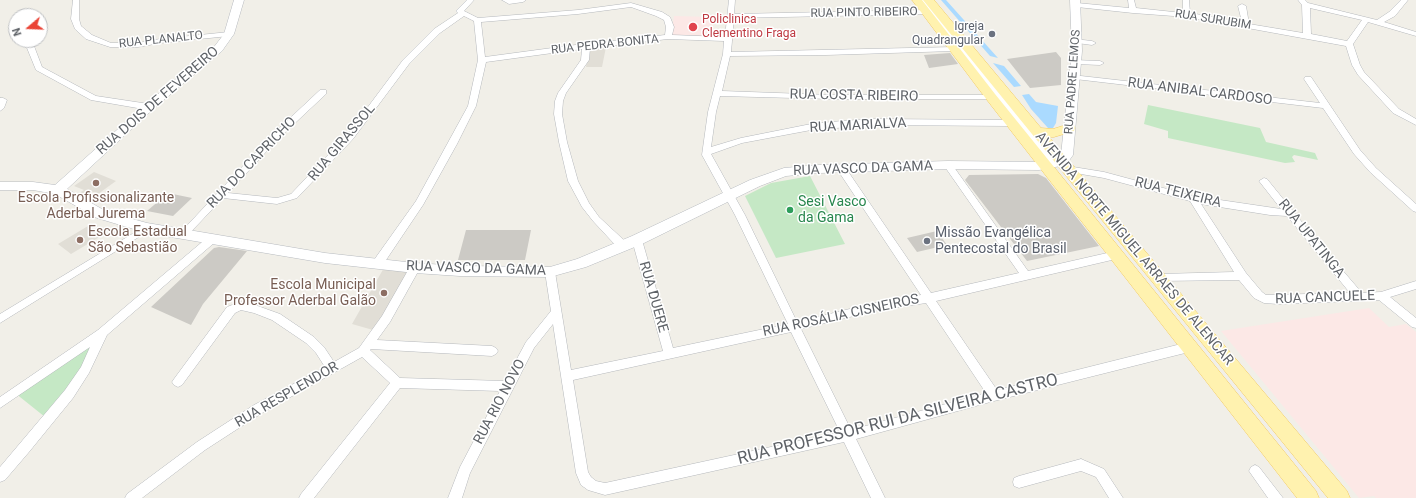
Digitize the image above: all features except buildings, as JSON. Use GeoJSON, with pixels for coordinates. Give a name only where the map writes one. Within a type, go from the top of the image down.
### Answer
{"type":"FeatureCollection","features":[{"type":"Feature","properties":{"kind":"main road","name":"RUA DOIS DE FEVEREIRO"},"geometry":{"type":"LineString","coordinates":[[58,190],[149,107],[210,57],[229,34],[239,0]]}},
{"type":"Feature","properties":{"kind":"main road","name":"AVENIDA NORTE MIGUEL ARRAES DE ALENCAR"},"geometry":{"type":"LineString","coordinates":[[916,0],[925,3],[1037,132],[1116,255],[1309,498]]}},
{"type":"Feature","properties":{"kind":"main road","name":"AVENIDA NORTE MIGUEL ARRAES DE ALENCAR"},"geometry":{"type":"LineString","coordinates":[[925,3],[954,49],[1012,123],[1058,165],[1214,336],[1342,495]]}},
{"type":"Feature","properties":{"kind":"main road","name":"RUA PADRE LEMOS"},"geometry":{"type":"LineString","coordinates":[[1058,165],[1067,155],[1076,62],[1076,3]]}},
{"type":"Feature","properties":{"kind":"main road"},"geometry":{"type":"LineString","coordinates":[[1037,132],[1054,133],[1069,128]]}},
{"type":"Feature","properties":{"kind":"main road","name":"RUA VASCO DA GAMA"},"geometry":{"type":"LineString","coordinates":[[0,186],[33,186],[58,190],[102,215],[147,228],[324,258],[415,268],[495,272],[550,272],[581,263],[623,246],[755,182],[784,172],[798,170],[948,165],[1058,165]]}},
{"type":"Feature","properties":{"kind":"street","name":"RUA PLANALTO"},"geometry":{"type":"LineString","coordinates":[[76,0],[75,19],[78,27],[89,37],[110,45],[138,45],[166,40],[229,34]]}},
{"type":"Feature","properties":{"kind":"street","name":"RUA GIRASSOL"},"geometry":{"type":"LineString","coordinates":[[220,195],[277,201],[294,196],[350,137],[396,74],[437,31],[461,12],[471,0]]}},
{"type":"Feature","properties":{"kind":"street"},"geometry":{"type":"LineString","coordinates":[[505,0],[509,2],[523,0]]}},
{"type":"Feature","properties":{"kind":"street"},"geometry":{"type":"LineString","coordinates":[[732,0],[727,54],[708,134],[706,152],[707,158],[729,194],[878,498]]}},
{"type":"Feature","properties":{"kind":"street"},"geometry":{"type":"LineString","coordinates":[[1130,0],[1133,10]]}},
{"type":"Feature","properties":{"kind":"street"},"geometry":{"type":"LineString","coordinates":[[1186,0],[1187,16]]}},
{"type":"Feature","properties":{"kind":"street"},"geometry":{"type":"LineString","coordinates":[[1378,22],[1392,14],[1405,0]]}},
{"type":"Feature","properties":{"kind":"street"},"geometry":{"type":"LineString","coordinates":[[925,3],[1056,161],[1053,162],[925,3]]}},
{"type":"Feature","properties":{"kind":"street","name":"RUA PINTO RIBEIRO"},"geometry":{"type":"LineString","coordinates":[[731,16],[925,3]]}},
{"type":"Feature","properties":{"kind":"street","name":"RUA SURUBIM"},"geometry":{"type":"LineString","coordinates":[[1076,3],[1187,16],[1349,44]]}},
{"type":"Feature","properties":{"kind":"street"},"geometry":{"type":"LineString","coordinates":[[1307,36],[1304,3],[1378,22],[1416,34]]}},
{"type":"Feature","properties":{"kind":"street"},"geometry":{"type":"LineString","coordinates":[[461,12],[477,20],[578,12],[631,5],[659,14],[667,19],[670,27],[668,37]]}},
{"type":"Feature","properties":{"kind":"street"},"geometry":{"type":"LineString","coordinates":[[1242,6],[1246,25]]}},
{"type":"Feature","properties":{"kind":"street"},"geometry":{"type":"LineString","coordinates":[[1366,19],[1349,44],[1356,65],[1360,73],[1396,111],[1416,122]]}},
{"type":"Feature","properties":{"kind":"street"},"geometry":{"type":"LineString","coordinates":[[378,264],[420,203],[453,144],[475,96],[482,60],[477,20]]}},
{"type":"Feature","properties":{"kind":"street","name":"RUA PEDRA BONITA"},"geometry":{"type":"LineString","coordinates":[[482,60],[668,37],[728,39]]}},
{"type":"Feature","properties":{"kind":"street"},"geometry":{"type":"LineString","coordinates":[[1077,41],[1092,43]]}},
{"type":"Feature","properties":{"kind":"street"},"geometry":{"type":"LineString","coordinates":[[586,46],[585,60],[562,93],[559,101],[558,114],[563,142],[573,181],[586,205],[596,219],[623,246]]}},
{"type":"Feature","properties":{"kind":"street"},"geometry":{"type":"LineString","coordinates":[[30,48],[39,68],[94,98],[121,104],[149,107]]}},
{"type":"Feature","properties":{"kind":"street"},"geometry":{"type":"LineString","coordinates":[[727,54],[954,49]]}},
{"type":"Feature","properties":{"kind":"street"},"geometry":{"type":"LineString","coordinates":[[1076,62],[1100,63]]}},
{"type":"Feature","properties":{"kind":"street","name":"RUA ANIBAL CARDOSO"},"geometry":{"type":"LineString","coordinates":[[1075,77],[1326,106]]}},
{"type":"Feature","properties":{"kind":"street"},"geometry":{"type":"LineString","coordinates":[[1308,79],[1357,152],[1372,170],[1416,209]]}},
{"type":"Feature","properties":{"kind":"street","name":"RUA DO CAPRICHO"},"geometry":{"type":"LineString","coordinates":[[183,235],[275,137],[323,92]]}},
{"type":"Feature","properties":{"kind":"street","name":"RUA COSTA RIBEIRO"},"geometry":{"type":"LineString","coordinates":[[717,93],[832,97],[991,97]]}},
{"type":"Feature","properties":{"kind":"street","name":"RUA MARIALVA"},"geometry":{"type":"LineString","coordinates":[[706,152],[741,141],[811,127],[842,124],[873,122],[1012,123]]}},
{"type":"Feature","properties":{"kind":"street"},"geometry":{"type":"LineString","coordinates":[[948,165],[1026,276]]}},
{"type":"Feature","properties":{"kind":"street","name":"RUA TEIXEIRA"},"geometry":{"type":"LineString","coordinates":[[1058,165],[1104,175],[1193,199],[1264,212],[1289,213]]}},
{"type":"Feature","properties":{"kind":"street"},"geometry":{"type":"LineString","coordinates":[[842,169],[994,396]]}},
{"type":"Feature","properties":{"kind":"street","name":"RUA UPATINGA"},"geometry":{"type":"LineString","coordinates":[[1264,181],[1359,296]]}},
{"type":"Feature","properties":{"kind":"street"},"geometry":{"type":"LineString","coordinates":[[1193,199],[1242,276]]}},
{"type":"Feature","properties":{"kind":"street"},"geometry":{"type":"LineString","coordinates":[[0,319],[147,228]]}},
{"type":"Feature","properties":{"kind":"street"},"geometry":{"type":"LineString","coordinates":[[0,403],[102,333],[211,240]]}},
{"type":"Feature","properties":{"kind":"street","name":"RUA DUERE"},"geometry":{"type":"LineString","coordinates":[[637,240],[669,353]]}},
{"type":"Feature","properties":{"kind":"street","name":"RUA ROSÁLIA CISNEIROS"},"geometry":{"type":"LineString","coordinates":[[567,376],[793,327],[874,307],[928,298],[1116,255]]}},
{"type":"Feature","properties":{"kind":"street","name":"RUA RESPLENDOR"},"geometry":{"type":"LineString","coordinates":[[132,498],[201,446],[252,413],[332,369],[366,347],[386,319],[415,268]]}},
{"type":"Feature","properties":{"kind":"street"},"geometry":{"type":"LineString","coordinates":[[550,272],[567,376]]}},
{"type":"Feature","properties":{"kind":"street"},"geometry":{"type":"LineString","coordinates":[[1160,278],[1242,276]]}},
{"type":"Feature","properties":{"kind":"street","name":"RUA CANCUELE"},"geometry":{"type":"LineString","coordinates":[[1242,276],[1264,299],[1272,300],[1381,296],[1416,284]]}},
{"type":"Feature","properties":{"kind":"street"},"geometry":{"type":"LineString","coordinates":[[1381,296],[1416,324]]}},
{"type":"Feature","properties":{"kind":"street"},"geometry":{"type":"LineString","coordinates":[[178,382],[205,343],[231,310],[236,307],[244,306],[276,317],[310,340],[320,350],[332,369]]}},
{"type":"Feature","properties":{"kind":"street","name":"RUA RIO NOVO"},"geometry":{"type":"LineString","coordinates":[[455,498],[464,471],[530,345],[556,312]]}},
{"type":"Feature","properties":{"kind":"street"},"geometry":{"type":"LineString","coordinates":[[0,476],[69,394],[85,370],[102,333]]}},
{"type":"Feature","properties":{"kind":"street"},"geometry":{"type":"LineString","coordinates":[[366,347],[492,351]]}},
{"type":"Feature","properties":{"kind":"street"},"geometry":{"type":"LineString","coordinates":[[366,347],[397,383],[508,386]]}},
{"type":"Feature","properties":{"kind":"street","name":"RUA PROFESSOR RUI DA SILVEIRA CASTRO"},"geometry":{"type":"LineString","coordinates":[[567,376],[582,473],[586,481],[593,486],[605,489],[848,436],[994,396],[1189,347]]}},
{"type":"Feature","properties":{"kind":"street"},"geometry":{"type":"LineString","coordinates":[[306,498],[397,383]]}},
{"type":"Feature","properties":{"kind":"street"},"geometry":{"type":"LineString","coordinates":[[1020,482],[1081,465],[1100,473],[1116,498]]}},
{"type":"Feature","properties":{"kind":"street"},"geometry":{"type":"LineString","coordinates":[[1255,471],[1276,498]]}},
{"type":"Feature","properties":{"kind":"shaded area","name":"Policlinica Clementino Fraga"},"geometry":{"type":"Polygon","coordinates":[[[674,16],[714,17],[712,37],[671,36],[674,16]]]}},
{"type":"Feature","properties":{"kind":"shaded area"},"geometry":{"type":"Polygon","coordinates":[[[590,47],[606,47],[602,67],[586,67],[590,47]]]}},
{"type":"Feature","properties":{"kind":"shaded area","name":"Escola Profissionalizante Aderbal Jurema"},"geometry":{"type":"Polygon","coordinates":[[[94,172],[116,181],[98,194],[91,191],[85,195],[79,193],[84,190],[74,186],[94,172]]]}},
{"type":"Feature","properties":{"kind":"shaded area","name":"Escola Estadual São Sebastião"},"geometry":{"type":"Polygon","coordinates":[[[88,226],[101,236],[71,254],[58,244],[88,226]]]}},
{"type":"Feature","properties":{"kind":"shaded area","name":"Escola Municipal Professor Aderbal Galão"},"geometry":{"type":"Polygon","coordinates":[[[385,266],[411,269],[384,317],[373,330],[352,324],[385,266]]]}},
{"type":"Feature","properties":{"kind":"shaded area"},"geometry":{"type":"Polygon","coordinates":[[[1369,308],[1389,327],[1406,324],[1416,332],[1416,498],[1376,498],[1374,496],[1359,498],[1221,331],[1369,308]]]}},
{"type":"Feature","properties":{"kind":"green space"},"geometry":{"type":"Polygon","coordinates":[[[1148,105],[1260,128],[1266,142],[1315,153],[1318,160],[1294,155],[1292,157],[1295,162],[1285,163],[1168,138],[1168,131],[1144,124],[1148,105]]]}},
{"type":"Feature","properties":{"kind":"green space","name":"Sesi Vasco da Gama"},"geometry":{"type":"Polygon","coordinates":[[[810,176],[845,244],[776,258],[745,196],[771,183],[810,176]]]}},
{"type":"Feature","properties":{"kind":"green space"},"geometry":{"type":"Polygon","coordinates":[[[96,337],[85,370],[45,417],[15,393],[96,337]]]}},
{"type":"Feature","properties":{"kind":"water"},"geometry":{"type":"Polygon","coordinates":[[[941,0],[946,0],[998,58],[990,56],[941,0]]]}},
{"type":"Feature","properties":{"kind":"water"},"geometry":{"type":"Polygon","coordinates":[[[993,63],[1004,66],[1021,86],[1014,87],[993,63]]]}},
{"type":"Feature","properties":{"kind":"water"},"geometry":{"type":"Polygon","coordinates":[[[1029,94],[1036,102],[1058,106],[1056,123],[1053,128],[1048,128],[1031,109],[1022,95],[1029,94]]]}},
{"type":"Feature","properties":{"kind":"place","name":"Policlinica Clementino Fraga"},"geometry":{"type":"Point","coordinates":[693,27]}},
{"type":"Feature","properties":{"kind":"place","name":"Igreja Quadrangular"},"geometry":{"type":"Point","coordinates":[992,34]}},
{"type":"Feature","properties":{"kind":"place","name":"Escola Profissionalizante Aderbal Jurema"},"geometry":{"type":"Point","coordinates":[96,183]}},
{"type":"Feature","properties":{"kind":"place","name":"Sesi Vasco da Gama"},"geometry":{"type":"Point","coordinates":[790,210]}},
{"type":"Feature","properties":{"kind":"place","name":"Escola Estadual São Sebastião"},"geometry":{"type":"Point","coordinates":[80,240]}},
{"type":"Feature","properties":{"kind":"place","name":"Missão Evangélica Pentecostal do Brasil"},"geometry":{"type":"Point","coordinates":[927,241]}},
{"type":"Feature","properties":{"kind":"place","name":"Escola Municipal Professor Aderbal Galão"},"geometry":{"type":"Point","coordinates":[384,293]}}]}
